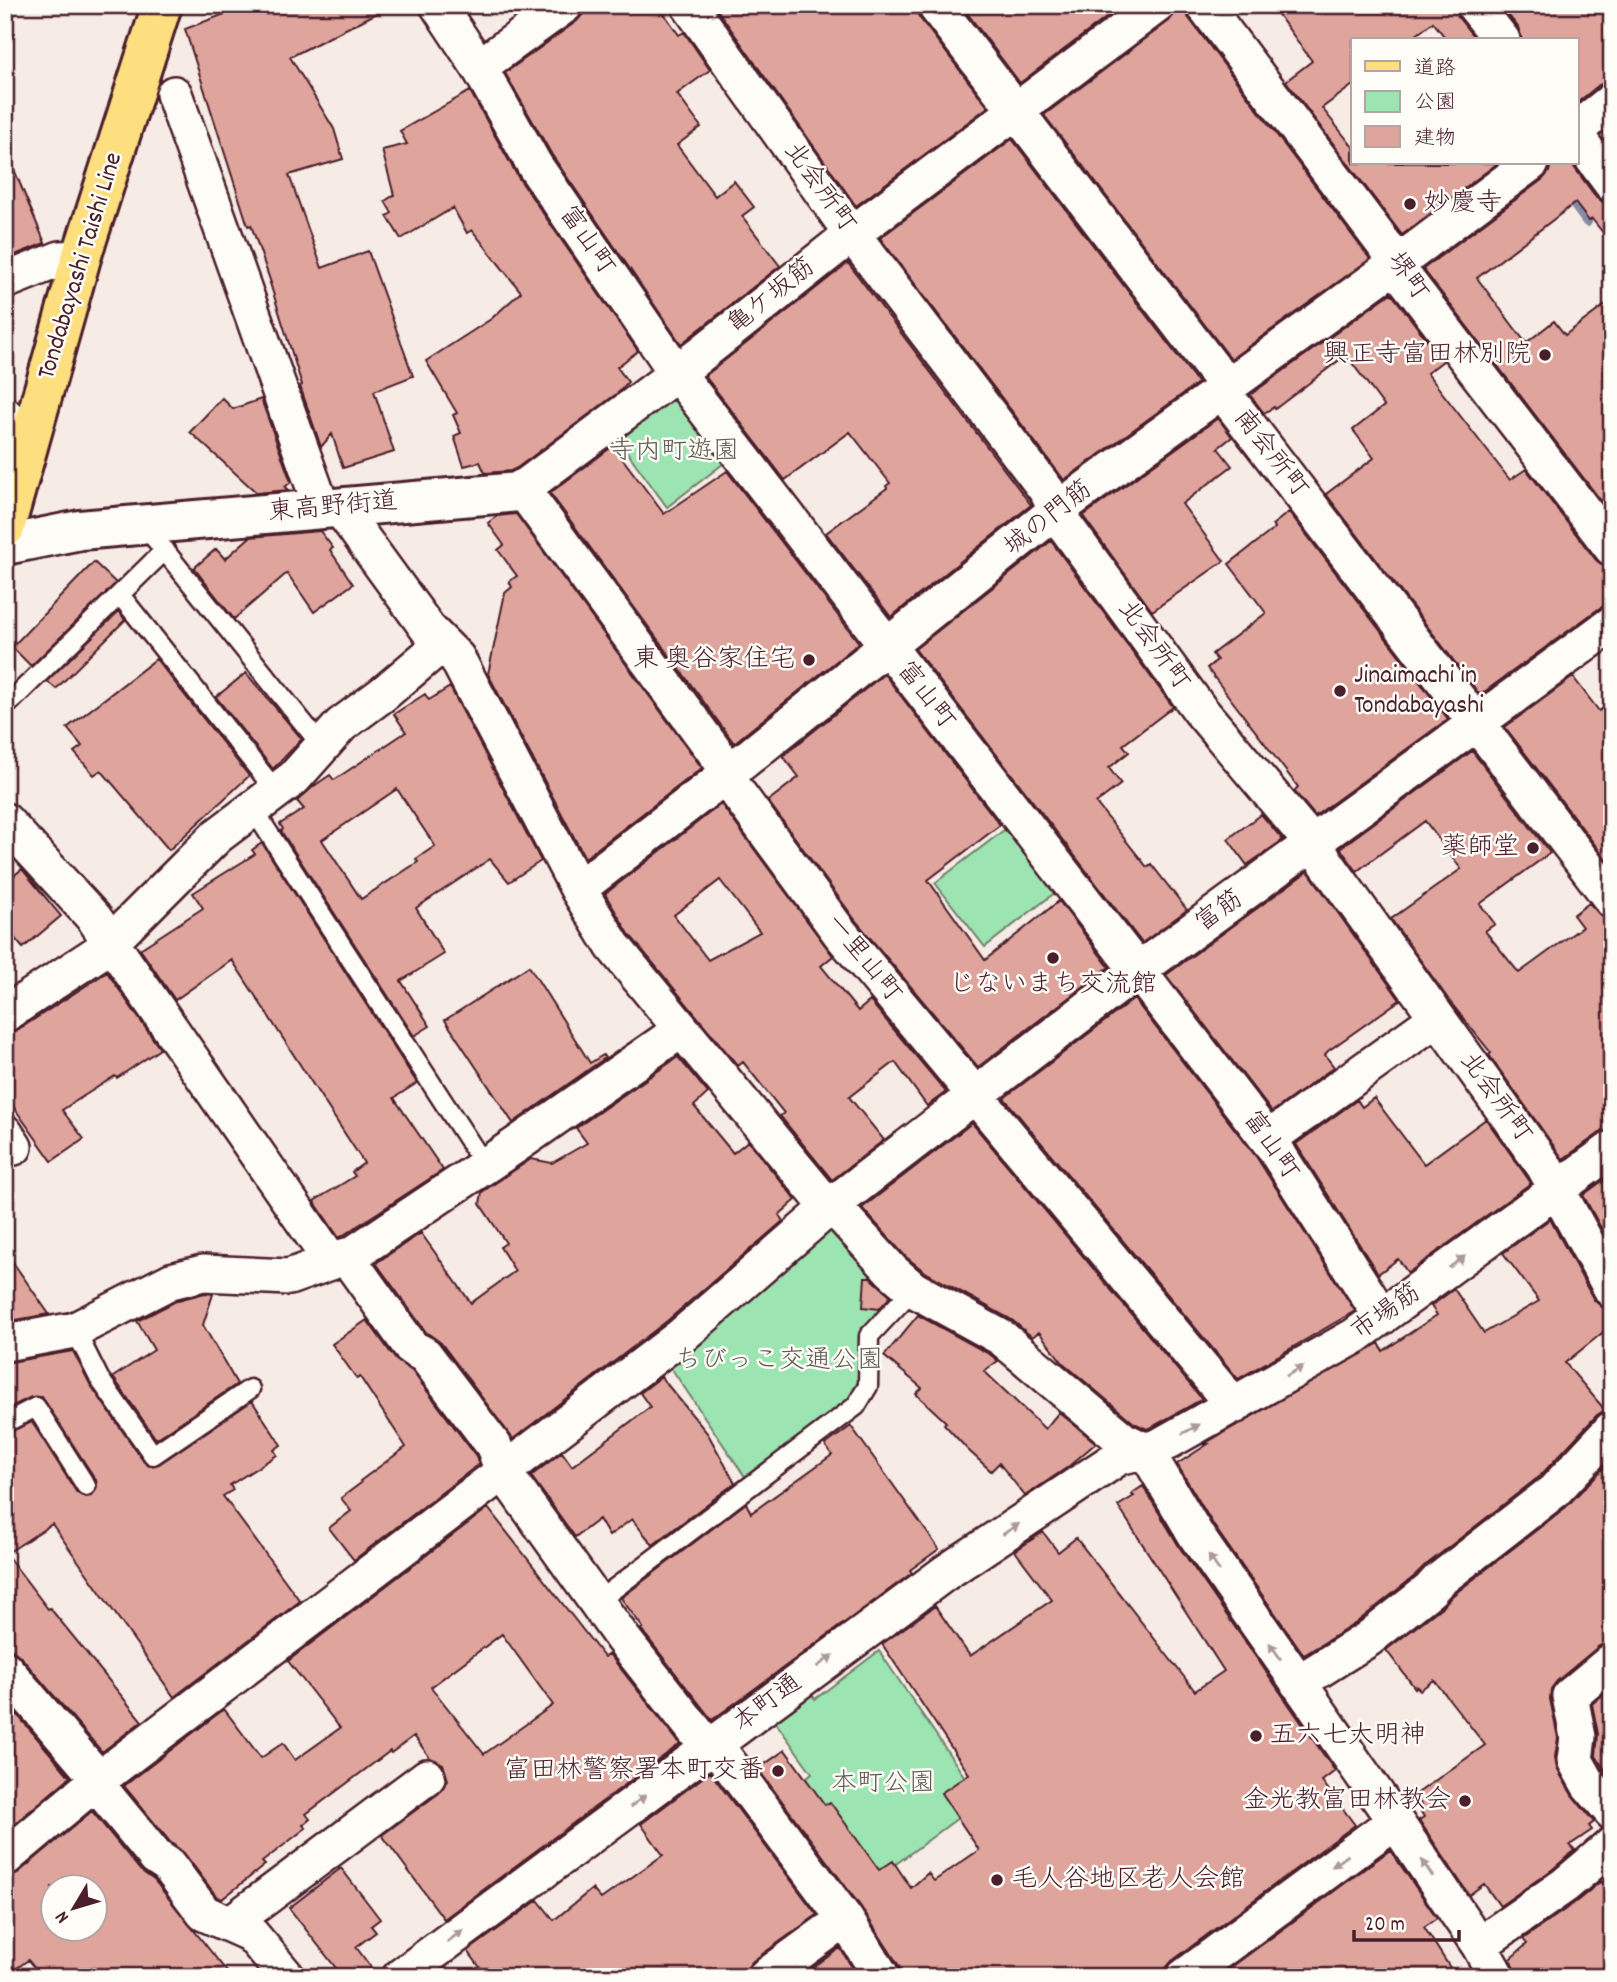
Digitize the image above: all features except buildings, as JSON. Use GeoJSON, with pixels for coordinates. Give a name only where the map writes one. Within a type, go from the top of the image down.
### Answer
{"type":"FeatureCollection","features":[{"type":"Feature","properties":{"kind":"main road","name":"Tondabayashi Taishi Line"},"geometry":{"type":"LineString","coordinates":[[5,528],[19,424],[81,258],[162,5]]}},
{"type":"Feature","properties":{"kind":"street","name":"富山町"},"geometry":{"type":"LineString","coordinates":[[438,5],[479,67],[535,166],[677,373],[1268,1139],[1382,1317]]}},
{"type":"Feature","properties":{"kind":"street"},"geometry":{"type":"LineString","coordinates":[[479,67],[565,5]]}},
{"type":"Feature","properties":{"kind":"street","name":"北会所町"},"geometry":{"type":"LineString","coordinates":[[689,5],[852,234],[1047,491],[1061,520],[1200,710],[1312,843],[1544,1166],[1612,1290]]}},
{"type":"Feature","properties":{"kind":"street","name":"南会所町"},"geometry":{"type":"LineString","coordinates":[[935,5],[1218,375],[1225,396],[1612,900]]}},
{"type":"Feature","properties":{"kind":"street","name":"亀ケ坂筋"},"geometry":{"type":"LineString","coordinates":[[523,489],[677,373],[852,234],[1157,5]]}},
{"type":"Feature","properties":{"kind":"street","name":"堺町"},"geometry":{"type":"LineString","coordinates":[[1204,5],[1389,251],[1395,265],[1612,548]]}},
{"type":"Feature","properties":{"kind":"street"},"geometry":{"type":"LineString","coordinates":[[1474,5],[1500,38]]}},
{"type":"Feature","properties":{"kind":"street"},"geometry":{"type":"LineString","coordinates":[[174,94],[331,508],[428,629],[457,658],[578,889],[612,946],[820,1197],[832,1205],[892,1271],[913,1289],[1002,1338],[1124,1440],[1146,1451],[1197,1537],[1395,1821],[1479,1945],[1497,1977]]}},
{"type":"Feature","properties":{"kind":"street"},"geometry":{"type":"LineString","coordinates":[[1578,128],[1612,101]]}},
{"type":"Feature","properties":{"kind":"street"},"geometry":{"type":"LineString","coordinates":[[1578,137],[1612,184]]}},
{"type":"Feature","properties":{"kind":"street","name":"城の門筋"},"geometry":{"type":"LineString","coordinates":[[578,889],[728,774],[1057,510],[1530,164]]}},
{"type":"Feature","properties":{"kind":"street"},"geometry":{"type":"LineString","coordinates":[[5,281],[60,259],[81,258]]}},
{"type":"Feature","properties":{"kind":"street","name":"東高野街道"},"geometry":{"type":"LineString","coordinates":[[5,545],[80,530],[154,537],[331,508],[519,492],[523,489]]}},
{"type":"Feature","properties":{"kind":"street","name":"一里山町"},"geometry":{"type":"LineString","coordinates":[[523,489],[726,767],[734,788],[840,933],[1236,1405]]}},
{"type":"Feature","properties":{"kind":"street","name":"富筋"},"geometry":{"type":"LineString","coordinates":[[5,1858],[97,1780],[502,1469],[680,1337],[832,1205],[1137,971],[1612,624]]}},
{"type":"Feature","properties":{"kind":"street"},"geometry":{"type":"LineString","coordinates":[[5,1014],[104,949],[217,836],[294,778],[341,725],[442,644]]}},
{"type":"Feature","properties":{"kind":"street"},"geometry":{"type":"LineString","coordinates":[[5,821],[94,918],[339,1259],[412,1348],[425,1355],[494,1446],[502,1469],[640,1661],[700,1737],[721,1753],[845,1919],[883,1977]]}},
{"type":"Feature","properties":{"kind":"street"},"geometry":{"type":"LineString","coordinates":[[1268,1139],[1437,1018]]}},
{"type":"Feature","properties":{"kind":"street"},"geometry":{"type":"LineString","coordinates":[[5,1343],[75,1330],[171,1281],[203,1273],[289,1277],[339,1259],[485,1166],[681,1030]]}},
{"type":"Feature","properties":{"kind":"street","name":"市場筋"},"geometry":{"type":"LineString","coordinates":[[1146,1451],[1236,1405],[1355,1336],[1612,1149]]}},
{"type":"Feature","properties":{"kind":"street"},"geometry":{"type":"LineString","coordinates":[[1298,1683],[1368,1639],[1430,1590],[1437,1581],[1544,1499],[1612,1429]]}},
{"type":"Feature","properties":{"kind":"street","name":"本町通"},"geometry":{"type":"LineString","coordinates":[[400,1977],[945,1573],[1119,1457],[1146,1451]]}},
{"type":"Feature","properties":{"kind":"street"},"geometry":{"type":"LineString","coordinates":[[1612,1661],[1570,1696],[1578,1737],[1575,1759],[1589,1785],[1612,1812]]}},
{"type":"Feature","properties":{"kind":"street"},"geometry":{"type":"LineString","coordinates":[[5,1670],[61,1734],[97,1780],[102,1791],[156,1857],[168,1866],[204,1913],[251,1934],[286,1977]]}},
{"type":"Feature","properties":{"kind":"street"},"geometry":{"type":"LineString","coordinates":[[230,1924],[428,1777]]}},
{"type":"Feature","properties":{"kind":"street"},"geometry":{"type":"LineString","coordinates":[[1184,1977],[1395,1821]]}},
{"type":"Feature","properties":{"kind":"street"},"geometry":{"type":"LineString","coordinates":[[1479,1945],[1565,1885],[1612,1845]]}},
{"type":"Feature","properties":{"kind":"street"},"geometry":{"type":"LineString","coordinates":[[765,1977],[845,1919]]}},
{"type":"Feature","properties":{"kind":"lane"},"geometry":{"type":"LineString","coordinates":[[5,707],[120,594],[154,537],[322,746]]}},
{"type":"Feature","properties":{"kind":"lane"},"geometry":{"type":"LineString","coordinates":[[120,594],[265,800],[485,1166]]}},
{"type":"Feature","properties":{"kind":"lane"},"geometry":{"type":"LineString","coordinates":[[598,1601],[856,1406],[868,1386],[869,1336],[913,1289]]}},
{"type":"Feature","properties":{"kind":"lane"},"geometry":{"type":"LineString","coordinates":[[75,1330],[99,1378],[153,1455],[250,1389]]}},
{"type":"Feature","properties":{"kind":"lane"},"geometry":{"type":"LineString","coordinates":[[5,1423],[36,1407],[86,1486]]}},
{"type":"Feature","properties":{"kind":"green space","name":"寺内町遊園"},"geometry":{"type":"Polygon","coordinates":[[[662,398],[685,404],[728,460],[667,507],[614,434],[662,398]]]}},
{"type":"Feature","properties":{"kind":"green space"},"geometry":{"type":"Polygon","coordinates":[[[1008,827],[1057,891],[985,947],[935,883],[1008,827]]]}},
{"type":"Feature","properties":{"kind":"green space","name":"ちびっこ交通公園"},"geometry":{"type":"Polygon","coordinates":[[[832,1220],[900,1294],[865,1329],[858,1392],[746,1478],[667,1362],[832,1220]]]}},
{"type":"Feature","properties":{"kind":"green space","name":"本町公園"},"geometry":{"type":"Polygon","coordinates":[[[879,1651],[981,1801],[858,1892],[838,1889],[775,1802],[812,1773],[771,1716],[808,1688],[815,1699],[879,1651]]]}},
{"type":"Feature","properties":{"kind":"waterway"},"geometry":{"type":"LineString","coordinates":[[1587,222],[1570,199],[1592,182]]}},
{"type":"Feature","properties":{"kind":"place","name":"妙慶寺"},"geometry":{"type":"Point","coordinates":[1410,204]}},
{"type":"Feature","properties":{"kind":"place","name":"興正寺富田林別院"},"geometry":{"type":"Point","coordinates":[1545,355]}},
{"type":"Feature","properties":{"kind":"place","name":"東 奥谷家住宅"},"geometry":{"type":"Point","coordinates":[809,660]}},
{"type":"Feature","properties":{"kind":"place","name":"Jinaimachi in Tondabayashi"},"geometry":{"type":"Point","coordinates":[1340,691]}},
{"type":"Feature","properties":{"kind":"place","name":"薬師堂"},"geometry":{"type":"Point","coordinates":[1533,848]}},
{"type":"Feature","properties":{"kind":"place","name":"じないまち交流館"},"geometry":{"type":"Point","coordinates":[1053,958]}},
{"type":"Feature","properties":{"kind":"place","name":"五六七大明神"},"geometry":{"type":"Point","coordinates":[1256,1736]}},
{"type":"Feature","properties":{"kind":"place","name":"富田林警察署本町交番"},"geometry":{"type":"Point","coordinates":[778,1771]}},
{"type":"Feature","properties":{"kind":"place","name":"金光教富田林教会"},"geometry":{"type":"Point","coordinates":[1465,1801]}},
{"type":"Feature","properties":{"kind":"place","name":"毛人谷地区老人会館"},"geometry":{"type":"Point","coordinates":[997,1880]}}]}
